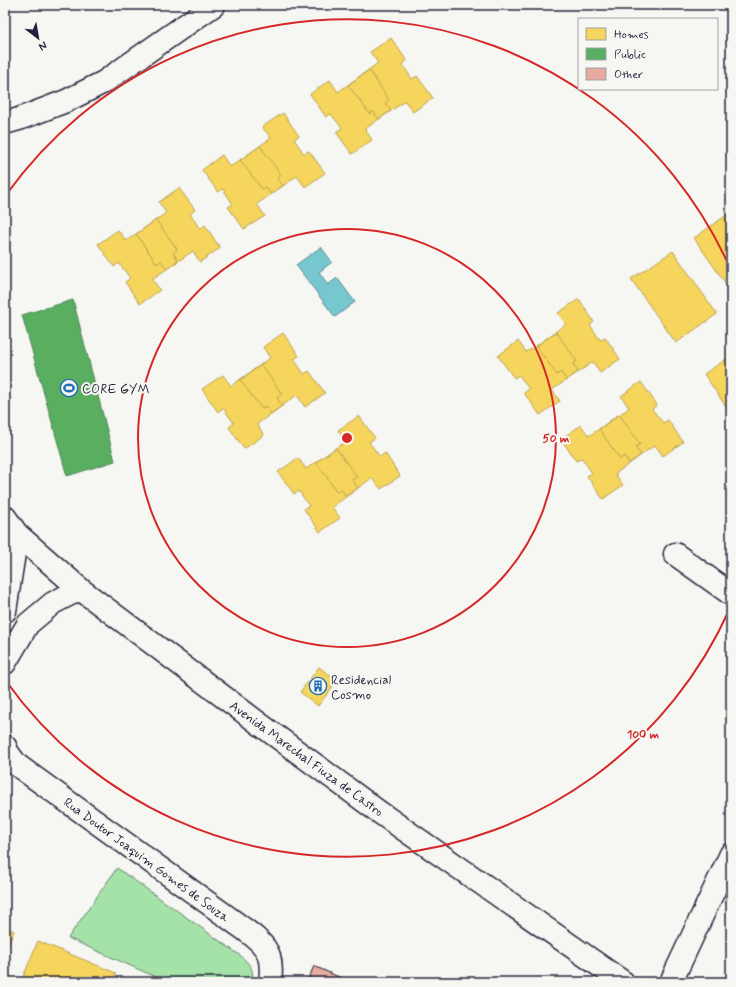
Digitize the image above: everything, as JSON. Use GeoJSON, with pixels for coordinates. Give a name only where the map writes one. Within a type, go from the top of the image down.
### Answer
{"type":"FeatureCollection","features":[{"type":"Feature","properties":{"kind":"street"},"geometry":{"type":"LineString","coordinates":[[5,123],[66,101],[104,82],[214,5]]}},
{"type":"Feature","properties":{"kind":"street"},"geometry":{"type":"LineString","coordinates":[[5,611],[11,525]]}},
{"type":"Feature","properties":{"kind":"street","name":"Avenida Marechal Fiuza de Castro"},"geometry":{"type":"LineString","coordinates":[[11,525],[80,589],[257,722],[379,812],[623,982]]}},
{"type":"Feature","properties":{"kind":"street"},"geometry":{"type":"LineString","coordinates":[[675,554],[731,594]]}},
{"type":"Feature","properties":{"kind":"street"},"geometry":{"type":"LineString","coordinates":[[5,663],[28,624],[53,603],[80,589]]}},
{"type":"Feature","properties":{"kind":"street","name":"Rua Doutor Joaquim Gomes de Souza"},"geometry":{"type":"LineString","coordinates":[[5,746],[8,753],[17,765],[260,942],[269,956],[271,975],[270,982]]}},
{"type":"Feature","properties":{"kind":"street"},"geometry":{"type":"LineString","coordinates":[[671,982],[731,854]]}},
{"type":"Feature","properties":{"kind":"green space"},"geometry":{"type":"Polygon","coordinates":[[[117,868],[241,956],[249,964],[252,970],[252,982],[167,982],[68,938],[117,868]]]}},
{"type":"Feature","properties":{"kind":"water"},"geometry":{"type":"Polygon","coordinates":[[[321,247],[332,262],[319,272],[328,285],[337,278],[355,302],[335,317],[296,265],[321,247]]]}},
{"type":"Feature","properties":{"kind":"building: Homes"},"geometry":{"type":"Polygon","coordinates":[[[391,38],[407,61],[402,64],[412,79],[417,76],[433,98],[413,112],[405,101],[365,129],[372,140],[352,154],[336,132],[342,128],[331,114],[326,117],[310,94],[330,80],[338,92],[378,63],[370,52],[391,38]]]}},
{"type":"Feature","properties":{"kind":"building: Homes"},"geometry":{"type":"Polygon","coordinates":[[[369,70],[389,100],[385,103],[391,111],[379,119],[373,111],[370,114],[348,85],[369,70]]]}},
{"type":"Feature","properties":{"kind":"building: Homes"},"geometry":{"type":"Polygon","coordinates":[[[283,113],[299,136],[294,139],[304,154],[309,151],[325,173],[305,187],[297,176],[257,204],[265,216],[244,229],[228,207],[233,204],[223,189],[218,192],[202,170],[222,155],[230,167],[271,138],[262,127],[283,113]]]}},
{"type":"Feature","properties":{"kind":"building: Homes"},"geometry":{"type":"Polygon","coordinates":[[[260,146],[281,175],[277,178],[283,186],[271,194],[265,187],[262,189],[240,160],[260,146]]]}},
{"type":"Feature","properties":{"kind":"building: Homes"},"geometry":{"type":"Polygon","coordinates":[[[179,188],[195,210],[190,214],[200,229],[205,225],[220,248],[200,262],[193,251],[152,279],[160,290],[140,304],[125,282],[130,278],[119,263],[114,267],[98,244],[118,230],[126,241],[166,213],[159,202],[179,188]]]}},
{"type":"Feature","properties":{"kind":"building: Homes"},"geometry":{"type":"Polygon","coordinates":[[[731,212],[731,291],[694,238],[731,212]]]}},
{"type":"Feature","properties":{"kind":"building: Homes"},"geometry":{"type":"Polygon","coordinates":[[[156,220],[177,249],[173,253],[178,260],[167,269],[161,261],[157,264],[136,234],[156,220]]]}},
{"type":"Feature","properties":{"kind":"building: Homes"},"geometry":{"type":"Polygon","coordinates":[[[673,251],[717,314],[676,343],[631,279],[673,251]]]}},
{"type":"Feature","properties":{"kind":"building: Homes"},"geometry":{"type":"Polygon","coordinates":[[[579,299],[594,322],[590,325],[600,340],[605,337],[620,359],[600,373],[593,362],[552,390],[560,401],[540,415],[524,393],[529,389],[519,375],[514,378],[498,356],[518,341],[526,352],[536,346],[566,324],[558,313],[579,299]]]}},
{"type":"Feature","properties":{"kind":"building: Homes"},"geometry":{"type":"Polygon","coordinates":[[[556,332],[577,361],[573,364],[578,372],[566,380],[561,372],[557,375],[536,346],[556,332]]]}},
{"type":"Feature","properties":{"kind":"building: Homes"},"geometry":{"type":"Polygon","coordinates":[[[283,333],[299,356],[294,359],[304,374],[309,371],[325,393],[305,407],[297,395],[257,424],[264,435],[244,449],[229,427],[234,423],[223,408],[218,412],[202,389],[223,375],[231,386],[270,358],[263,347],[283,333]]]}},
{"type":"Feature","properties":{"kind":"building: Homes"},"geometry":{"type":"Polygon","coordinates":[[[731,356],[731,414],[704,374],[731,356]]]}},
{"type":"Feature","properties":{"kind":"building: Homes"},"geometry":{"type":"Polygon","coordinates":[[[261,365],[282,394],[277,398],[282,406],[271,414],[265,406],[262,409],[240,380],[261,365]]]}},
{"type":"Feature","properties":{"kind":"building: Homes"},"geometry":{"type":"Polygon","coordinates":[[[641,382],[657,405],[652,409],[663,423],[668,420],[683,442],[663,456],[655,445],[615,474],[623,485],[603,499],[587,476],[592,473],[582,458],[576,461],[561,439],[581,425],[589,436],[629,408],[621,396],[641,382]]]}},
{"type":"Feature","properties":{"kind":"building: Homes"},"geometry":{"type":"Polygon","coordinates":[[[619,414],[640,444],[635,447],[641,455],[629,463],[624,456],[620,459],[599,429],[619,414]]]}},
{"type":"Feature","properties":{"kind":"building: Homes"},"geometry":{"type":"Polygon","coordinates":[[[359,416],[375,438],[369,442],[380,457],[385,453],[400,476],[381,489],[372,478],[332,507],[340,518],[320,532],[304,509],[309,506],[299,491],[294,494],[278,472],[298,458],[306,469],[346,441],[338,430],[359,416]]]}},
{"type":"Feature","properties":{"kind":"building: Homes"},"geometry":{"type":"Polygon","coordinates":[[[336,448],[357,477],[352,480],[358,488],[346,496],[341,489],[337,492],[316,462],[336,448]]]}},
{"type":"Feature","properties":{"kind":"building: Homes","name":"Residencial Cosmo"},"geometry":{"type":"Polygon","coordinates":[[[319,667],[337,681],[318,706],[300,692],[319,667]]]}},
{"type":"Feature","properties":{"kind":"building: Homes"},"geometry":{"type":"Polygon","coordinates":[[[5,928],[14,931],[5,954],[5,928]]]}},
{"type":"Feature","properties":{"kind":"building: Homes"},"geometry":{"type":"Polygon","coordinates":[[[38,941],[116,973],[112,982],[21,982],[38,941]]]}},
{"type":"Feature","properties":{"kind":"building: Public","name":"CORE GYM"},"geometry":{"type":"Polygon","coordinates":[[[73,300],[115,461],[67,476],[22,315],[73,300]]]}},
{"type":"Feature","properties":{"kind":"building: Other"},"geometry":{"type":"Polygon","coordinates":[[[314,966],[348,981],[307,982],[314,966]]]}},
{"type":"Feature","properties":{"kind":"place","name":"CORE GYM"},"geometry":{"type":"Point","coordinates":[69,388]}},
{"type":"Feature","properties":{"kind":"place","name":"Residencial Cosmo"},"geometry":{"type":"Point","coordinates":[318,686]}}]}
